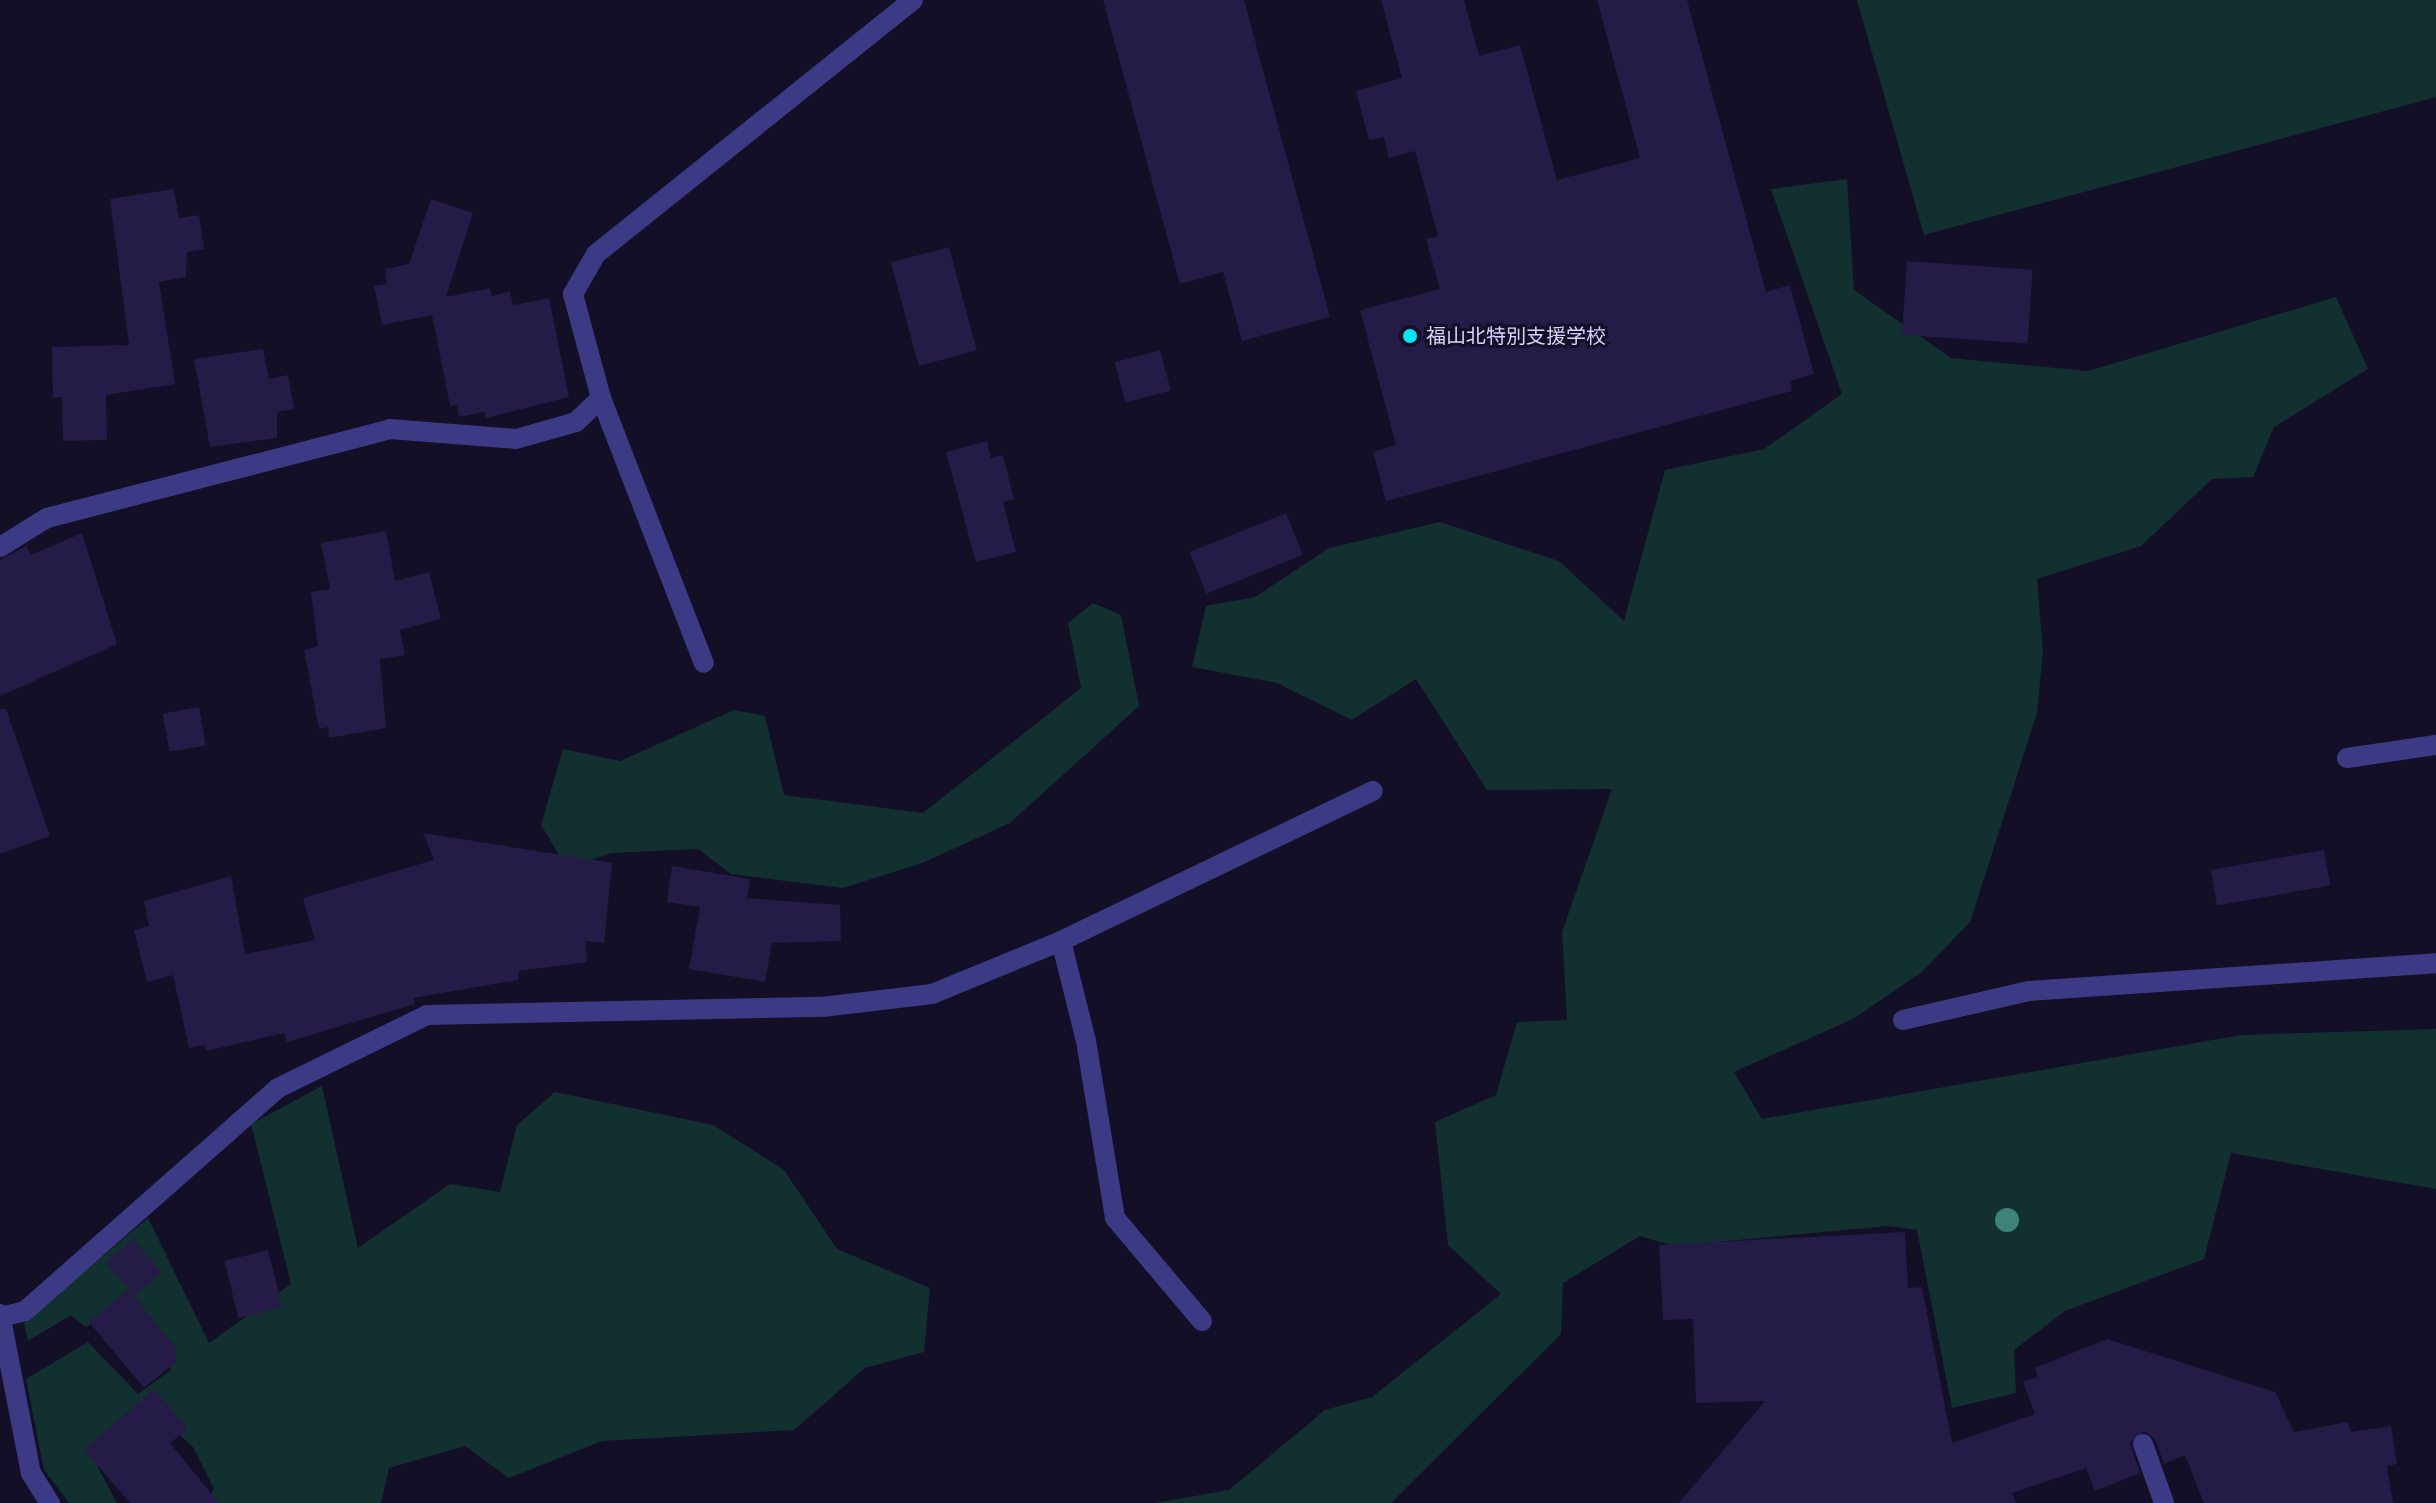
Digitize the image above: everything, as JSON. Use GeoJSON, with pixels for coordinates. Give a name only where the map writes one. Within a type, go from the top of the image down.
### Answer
{"type":"FeatureCollection","features":[{"type":"Feature","properties":{"kind":"street"},"geometry":{"type":"LineString","coordinates":[[704,663],[601,398],[573,294],[596,254],[913,0]]}},
{"type":"Feature","properties":{"kind":"street"},"geometry":{"type":"LineString","coordinates":[[0,547],[47,518],[390,429],[516,439],[576,422],[601,398]]}},
{"type":"Feature","properties":{"kind":"street"},"geometry":{"type":"LineString","coordinates":[[2347,758],[2436,745]]}},
{"type":"Feature","properties":{"kind":"street"},"geometry":{"type":"LineString","coordinates":[[50,1503],[31,1473],[0,1316],[25,1311],[278,1088],[427,1015],[822,1007],[932,994],[1061,941],[1373,791]]}},
{"type":"Feature","properties":{"kind":"street"},"geometry":{"type":"LineString","coordinates":[[1061,941],[1086,1041],[1115,1218],[1202,1321]]}},
{"type":"Feature","properties":{"kind":"street"},"geometry":{"type":"LineString","coordinates":[[1903,1020],[2029,991],[2436,963]]}},
{"type":"Feature","properties":{"kind":"street"},"geometry":{"type":"LineString","coordinates":[[2143,1444],[2164,1503]]}},
{"type":"Feature","properties":{"kind":"green space"},"geometry":{"type":"Polygon","coordinates":[[[1857,0],[2436,0],[2436,97],[1924,235],[1857,0]]]}},
{"type":"Feature","properties":{"kind":"green space"},"geometry":{"type":"Polygon","coordinates":[[[1847,179],[1854,290],[1951,358],[2088,371],[2336,297],[2368,369],[2274,427],[2253,477],[2212,479],[2141,546],[2037,579],[2043,652],[2037,713],[1970,922],[1922,972],[1853,1019],[1734,1072],[1762,1119],[2241,1035],[2436,1029],[2436,1189],[2231,1153],[2204,1259],[2065,1311],[2014,1350],[2016,1393],[1952,1408],[1917,1230],[1887,1226],[1674,1246],[1640,1236],[1563,1283],[1561,1334],[1391,1503],[1155,1503],[1229,1490],[1325,1410],[1372,1397],[1501,1294],[1448,1245],[1435,1122],[1496,1095],[1517,1022],[1567,1020],[1562,932],[1612,789],[1487,790],[1416,679],[1352,720],[1277,683],[1192,667],[1206,606],[1255,597],[1329,548],[1440,522],[1559,561],[1624,621],[1665,470],[1764,449],[1842,394],[1771,189],[1847,179]]]}},
{"type":"Feature","properties":{"kind":"green space"},"geometry":{"type":"Polygon","coordinates":[[[1093,603],[1121,615],[1139,706],[1010,823],[922,863],[843,888],[731,874],[698,849],[611,853],[567,868],[541,825],[563,749],[620,761],[734,710],[765,716],[784,795],[923,813],[1081,688],[1068,623],[1093,603]]]}},
{"type":"Feature","properties":{"kind":"green space"},"geometry":{"type":"Polygon","coordinates":[[[322,1086],[358,1248],[450,1184],[500,1192],[517,1125],[555,1092],[713,1125],[784,1170],[837,1249],[930,1288],[924,1352],[865,1368],[794,1430],[602,1441],[509,1478],[465,1446],[389,1468],[381,1503],[206,1503],[214,1489],[193,1447],[158,1416],[88,1449],[117,1503],[69,1503],[44,1470],[26,1379],[88,1342],[138,1394],[171,1370],[131,1304],[85,1327],[71,1315],[28,1341],[24,1323],[148,1218],[209,1343],[291,1284],[251,1124],[322,1086]]]}},
{"type":"Feature","properties":{"kind":"building"},"geometry":{"type":"Polygon","coordinates":[[[1103,0],[1244,0],[1330,317],[1242,341],[1223,272],[1180,284],[1103,0]]]}},
{"type":"Feature","properties":{"kind":"building"},"geometry":{"type":"Polygon","coordinates":[[[1381,0],[1464,0],[1479,56],[1520,45],[1557,180],[1640,158],[1597,0],[1687,0],[1766,292],[1790,285],[1814,374],[1790,381],[1792,391],[1386,501],[1373,452],[1396,445],[1360,310],[1440,289],[1426,239],[1438,236],[1415,151],[1389,158],[1384,137],[1369,140],[1356,91],[1402,78],[1381,0]]]}},
{"type":"Feature","properties":{"kind":"building"},"geometry":{"type":"Polygon","coordinates":[[[174,189],[179,218],[199,215],[204,249],[187,252],[186,277],[159,282],[175,384],[106,395],[107,440],[63,441],[62,397],[53,398],[52,347],[129,345],[110,199],[174,189]]]}},
{"type":"Feature","properties":{"kind":"building"},"geometry":{"type":"Polygon","coordinates":[[[431,199],[473,213],[446,297],[490,288],[492,296],[510,291],[513,305],[549,298],[569,397],[486,418],[484,412],[459,417],[457,405],[450,406],[432,315],[382,325],[374,286],[387,284],[385,269],[409,264],[431,199]]]}},
{"type":"Feature","properties":{"kind":"building"},"geometry":{"type":"Polygon","coordinates":[[[949,247],[977,350],[919,366],[891,263],[949,247]]]}},
{"type":"Feature","properties":{"kind":"building"},"geometry":{"type":"Polygon","coordinates":[[[1907,261],[2033,270],[2028,344],[1902,335],[1907,261]]]}},
{"type":"Feature","properties":{"kind":"building"},"geometry":{"type":"Polygon","coordinates":[[[263,349],[269,379],[288,375],[294,409],[277,412],[277,438],[210,447],[194,359],[263,349]]]}},
{"type":"Feature","properties":{"kind":"building"},"geometry":{"type":"Polygon","coordinates":[[[1160,350],[1171,391],[1125,403],[1115,362],[1160,350]]]}},
{"type":"Feature","properties":{"kind":"building"},"geometry":{"type":"Polygon","coordinates":[[[987,441],[991,458],[1003,455],[1014,499],[1003,502],[1016,552],[976,562],[946,452],[987,441]]]}},
{"type":"Feature","properties":{"kind":"building"},"geometry":{"type":"Polygon","coordinates":[[[1286,513],[1303,555],[1206,594],[1190,552],[1286,513]]]}},
{"type":"Feature","properties":{"kind":"building"},"geometry":{"type":"Polygon","coordinates":[[[386,531],[395,581],[429,572],[441,619],[400,630],[405,655],[380,659],[386,728],[329,738],[328,727],[319,729],[304,650],[318,646],[311,592],[330,589],[321,543],[386,531]]]}},
{"type":"Feature","properties":{"kind":"building"},"geometry":{"type":"Polygon","coordinates":[[[82,533],[117,644],[0,696],[0,560],[26,546],[31,555],[82,533]]]}},
{"type":"Feature","properties":{"kind":"building"},"geometry":{"type":"Polygon","coordinates":[[[199,707],[206,745],[169,752],[163,713],[199,707]]]}},
{"type":"Feature","properties":{"kind":"building"},"geometry":{"type":"Polygon","coordinates":[[[0,709],[6,709],[50,836],[0,854],[0,709]]]}},
{"type":"Feature","properties":{"kind":"building"},"geometry":{"type":"Polygon","coordinates":[[[423,833],[612,863],[604,943],[585,941],[587,962],[519,971],[518,980],[413,998],[415,1004],[287,1042],[284,1033],[206,1051],[204,1045],[189,1048],[173,975],[147,982],[134,930],[149,926],[144,901],[231,876],[245,954],[315,940],[303,898],[434,860],[423,833]]]}},
{"type":"Feature","properties":{"kind":"building"},"geometry":{"type":"Polygon","coordinates":[[[2324,850],[2330,885],[2217,905],[2211,870],[2324,850]]]}},
{"type":"Feature","properties":{"kind":"building"},"geometry":{"type":"Polygon","coordinates":[[[672,866],[750,879],[747,898],[840,905],[841,941],[772,943],[765,982],[689,969],[700,907],[667,902],[672,866]]]}},
{"type":"Feature","properties":{"kind":"building"},"geometry":{"type":"Polygon","coordinates":[[[1905,1232],[1908,1288],[1922,1287],[1952,1443],[2035,1414],[2023,1382],[2038,1377],[2035,1368],[2107,1339],[2275,1392],[2294,1432],[2348,1422],[2351,1432],[2391,1426],[2397,1464],[2387,1466],[2393,1503],[2204,1503],[2185,1455],[2164,1464],[2155,1439],[2145,1431],[2130,1442],[2140,1473],[2095,1491],[2086,1468],[2012,1493],[2016,1503],[1679,1503],[1765,1401],[1696,1403],[1693,1319],[1663,1320],[1659,1245],[1905,1232]]]}},
{"type":"Feature","properties":{"kind":"building"},"geometry":{"type":"Polygon","coordinates":[[[133,1239],[162,1272],[135,1296],[106,1263],[133,1239]]]}},
{"type":"Feature","properties":{"kind":"building"},"geometry":{"type":"Polygon","coordinates":[[[268,1250],[282,1307],[239,1318],[224,1261],[268,1250]]]}},
{"type":"Feature","properties":{"kind":"building"},"geometry":{"type":"Polygon","coordinates":[[[128,1289],[176,1348],[176,1362],[144,1388],[89,1322],[128,1289]]]}},
{"type":"Feature","properties":{"kind":"building"},"geometry":{"type":"Polygon","coordinates":[[[154,1389],[188,1429],[170,1443],[219,1503],[130,1503],[84,1450],[154,1389]]]}},
{"type":"Feature","properties":{"kind":"place","name":"福山北特別支援学校"},"geometry":{"type":"Point","coordinates":[1410,336]}}]}
